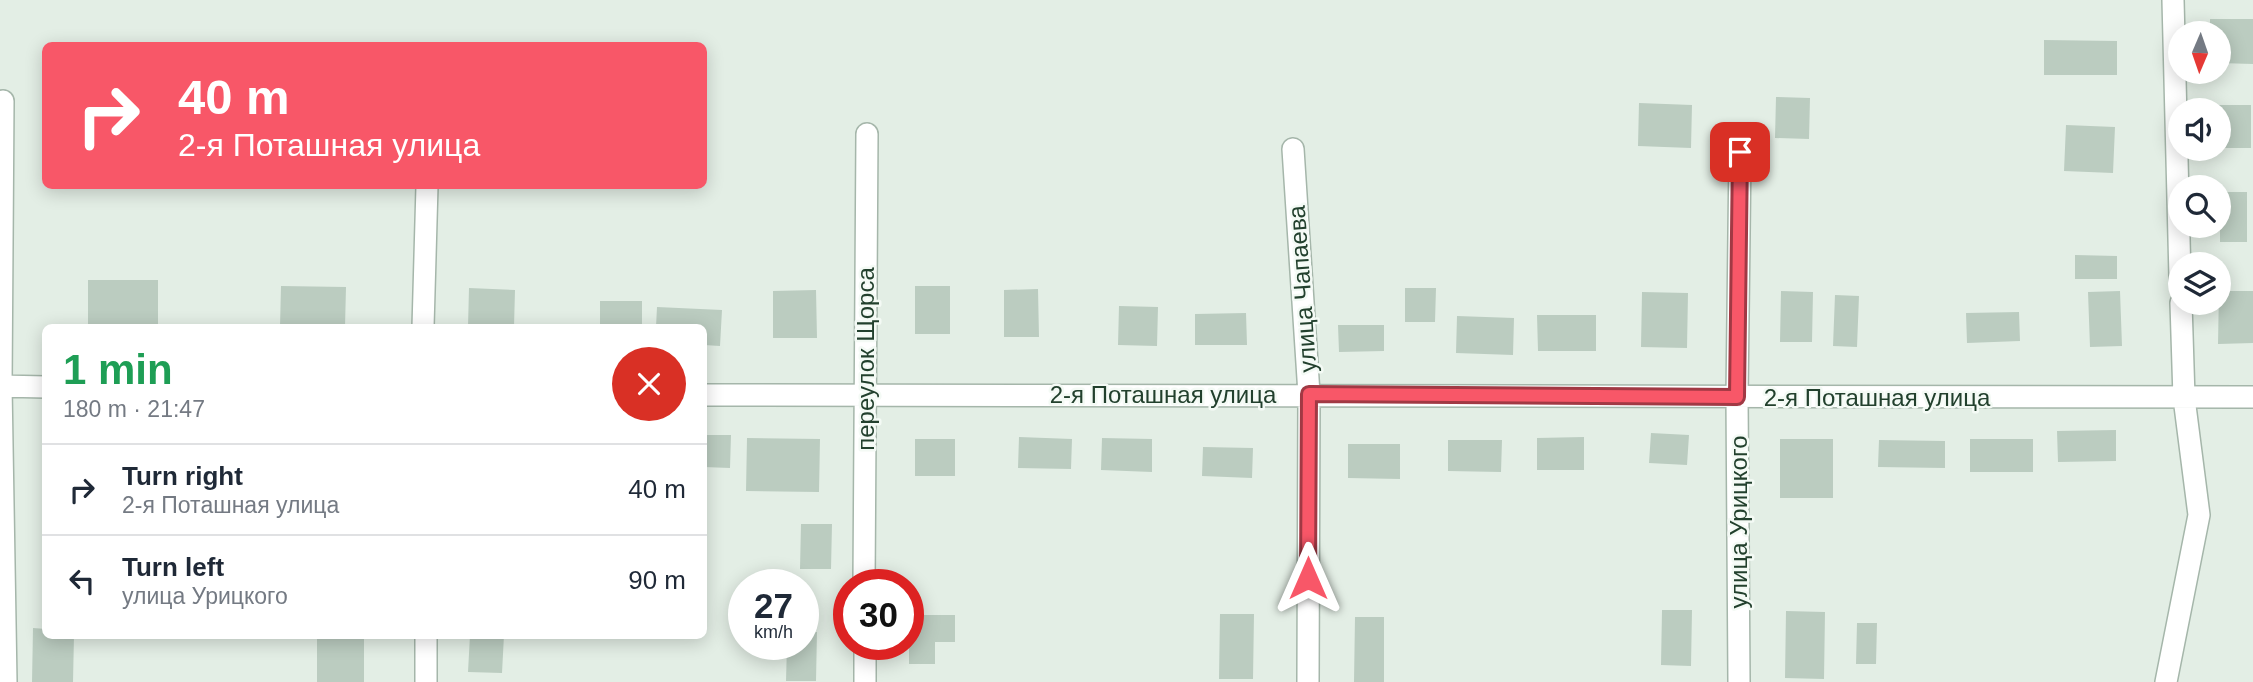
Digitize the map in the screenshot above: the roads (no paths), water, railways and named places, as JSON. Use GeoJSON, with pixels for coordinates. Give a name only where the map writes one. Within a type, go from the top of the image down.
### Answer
{"type":"FeatureCollection","features":[{"type":"Feature","properties":{"kind":"street"},"geometry":{"type":"LineString","coordinates":[[2173,0],[2179,252]]}},
{"type":"Feature","properties":{"kind":"street"},"geometry":{"type":"LineString","coordinates":[[4,102],[1,386],[6,682]]}},
{"type":"Feature","properties":{"kind":"street","name":"переулок Щорса"},"geometry":{"type":"LineString","coordinates":[[864,569],[867,134]]}},
{"type":"Feature","properties":{"kind":"street","name":"улица Чапаева"},"geometry":{"type":"LineString","coordinates":[[1293,149],[1309,394],[1308,682]]}},
{"type":"Feature","properties":{"kind":"street","name":"улица Урицкого"},"geometry":{"type":"LineString","coordinates":[[1739,682],[1737,397],[1740,152]]}},
{"type":"Feature","properties":{"kind":"street"},"geometry":{"type":"LineString","coordinates":[[424,324],[427,189]]}},
{"type":"Feature","properties":{"kind":"street"},"geometry":{"type":"LineString","coordinates":[[2166,682],[2200,515],[2184,398],[2181,315]]}},
{"type":"Feature","properties":{"kind":"street"},"geometry":{"type":"LineString","coordinates":[[1,386],[42,387]]}},
{"type":"Feature","properties":{"kind":"street","name":"2-я Поташная улица"},"geometry":{"type":"LineString","coordinates":[[707,395],[864,393],[2253,397]]}},
{"type":"Feature","properties":{"kind":"street"},"geometry":{"type":"LineString","coordinates":[[426,639],[426,682]]}},
{"type":"Feature","properties":{"kind":"street"},"geometry":{"type":"LineString","coordinates":[[865,660],[865,682]]}}]}
